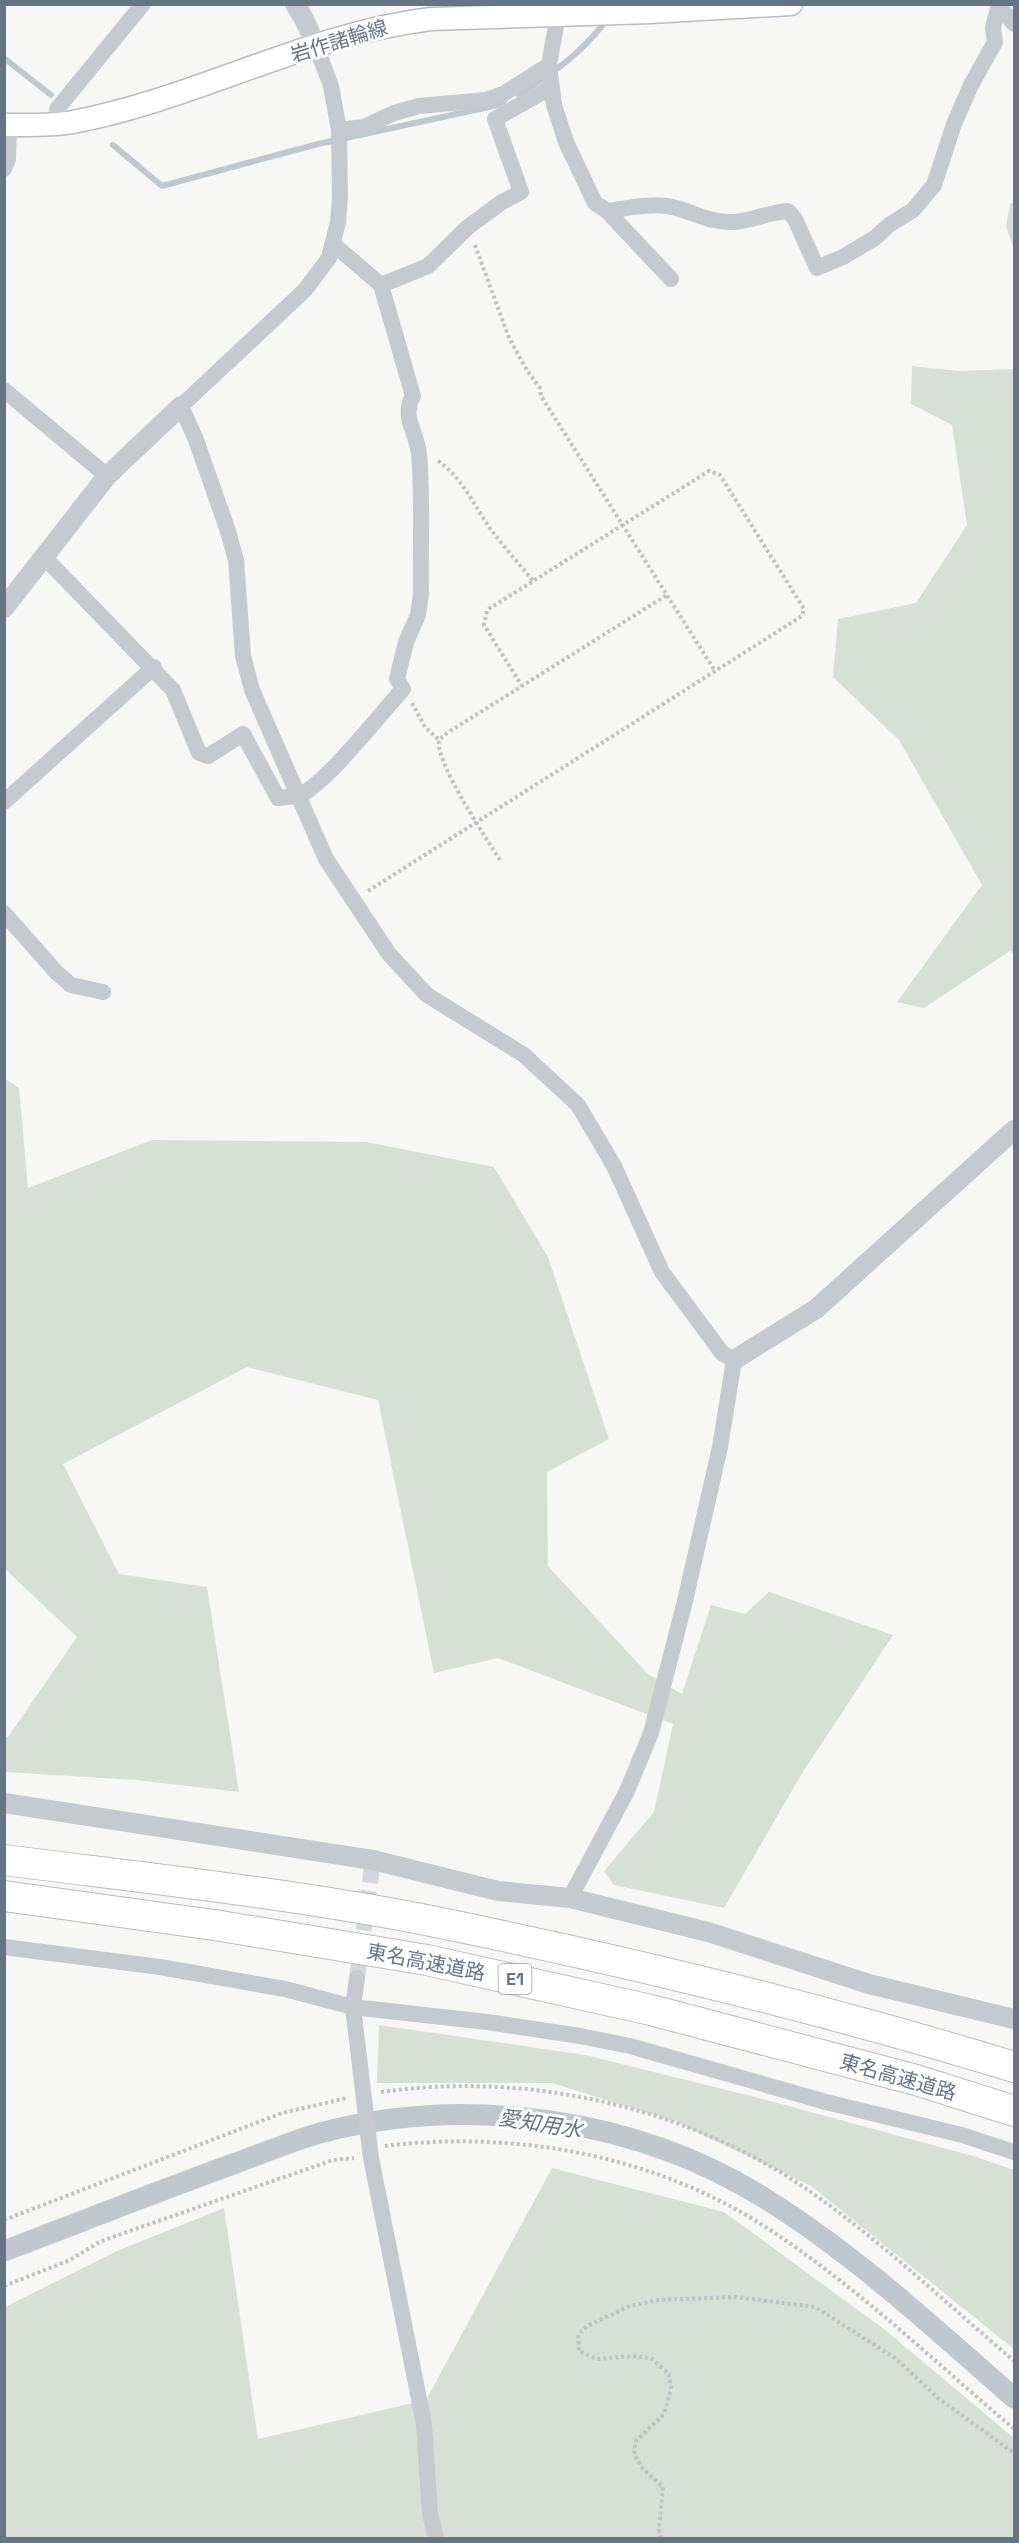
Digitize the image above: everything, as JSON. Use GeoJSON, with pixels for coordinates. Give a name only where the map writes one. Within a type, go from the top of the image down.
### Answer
{"type":"FeatureCollection","features":[{"type":"Feature","properties":{"kind":"highway","name":"東名高速道路"},"geometry":{"type":"LineString","coordinates":[[4,1860],[227,1888],[424,1920],[669,1974],[919,2037],[1014,2067]]}},
{"type":"Feature","properties":{"kind":"highway","name":"東名高速道路"},"geometry":{"type":"LineString","coordinates":[[4,1896],[214,1925],[427,1960],[651,2010],[916,2080],[1014,2111]]}},
{"type":"Feature","properties":{"kind":"main road","name":"岩作諸輪線"},"geometry":{"type":"LineString","coordinates":[[7,125],[70,122],[117,112],[316,46],[400,23],[560,9],[791,4]]}},
{"type":"Feature","properties":{"kind":"street"},"geometry":{"type":"LineString","coordinates":[[57,109],[143,4]]}},
{"type":"Feature","properties":{"kind":"street"},"geometry":{"type":"LineString","coordinates":[[4,608],[107,476],[305,290],[329,258],[340,197],[339,130],[331,86],[316,46],[295,4]]}},
{"type":"Feature","properties":{"kind":"street"},"geometry":{"type":"LineString","coordinates":[[999,5],[1014,24]]}},
{"type":"Feature","properties":{"kind":"street"},"geometry":{"type":"LineString","coordinates":[[607,211],[664,205],[687,210],[708,221],[735,222],[772,212],[788,211],[795,219],[817,268],[843,257],[875,238],[889,225],[913,210],[934,185],[954,124],[971,85],[995,42],[993,28],[999,5]]}},
{"type":"Feature","properties":{"kind":"street"},"geometry":{"type":"LineString","coordinates":[[560,9],[549,65],[550,88],[566,142],[595,203],[607,211],[671,279]]}},
{"type":"Feature","properties":{"kind":"street"},"geometry":{"type":"LineString","coordinates":[[339,130],[364,127],[394,112],[419,106],[486,100],[503,94],[549,65]]}},
{"type":"Feature","properties":{"kind":"street"},"geometry":{"type":"LineString","coordinates":[[381,285],[428,266],[468,227],[502,202],[521,192],[495,120],[550,88]]}},
{"type":"Feature","properties":{"kind":"street"},"geometry":{"type":"LineString","coordinates":[[4,169],[8,159],[7,125]]}},
{"type":"Feature","properties":{"kind":"street"},"geometry":{"type":"LineString","coordinates":[[45,558],[173,690],[199,753],[208,756],[243,734],[278,798],[299,796],[320,780],[363,736],[403,689],[397,679],[406,642],[418,615],[421,594],[419,452],[408,415],[408,406],[413,396],[381,285],[333,244]]}},
{"type":"Feature","properties":{"kind":"street"},"geometry":{"type":"LineString","coordinates":[[4,390],[107,476]]}},
{"type":"Feature","properties":{"kind":"street"},"geometry":{"type":"LineString","coordinates":[[181,406],[189,419],[236,560],[243,656],[252,690],[326,859],[389,954],[427,995],[524,1055],[578,1105],[614,1166],[662,1272],[722,1353],[734,1360]]}},
{"type":"Feature","properties":{"kind":"street"},"geometry":{"type":"LineString","coordinates":[[4,802],[154,668]]}},
{"type":"Feature","properties":{"kind":"street"},"geometry":{"type":"LineString","coordinates":[[4,913],[56,972],[71,985],[103,992]]}},
{"type":"Feature","properties":{"kind":"street"},"geometry":{"type":"LineString","coordinates":[[570,1898],[627,1791],[651,1733],[718,1458],[734,1360],[816,1309],[1014,1130]]}},
{"type":"Feature","properties":{"kind":"street"},"geometry":{"type":"LineString","coordinates":[[4,1803],[374,1860],[498,1891],[570,1898],[708,1932],[870,1984],[1014,2019]]}},
{"type":"Feature","properties":{"kind":"street"},"geometry":{"type":"LineString","coordinates":[[4,1947],[182,1971],[285,1989],[353,2007],[487,2022],[630,2046],[826,2102],[962,2135],[1014,2152]]}},
{"type":"Feature","properties":{"kind":"street"},"geometry":{"type":"LineString","coordinates":[[357,1978],[353,2007],[370,2153],[424,2424],[430,2514],[436,2538]]}},
{"type":"Feature","properties":{"kind":"path"},"geometry":{"type":"LineString","coordinates":[[468,227],[515,350],[540,388],[541,396],[715,671]]}},
{"type":"Feature","properties":{"kind":"path"},"geometry":{"type":"LineString","coordinates":[[419,452],[446,466],[491,529],[534,582]]}},
{"type":"Feature","properties":{"kind":"path"},"geometry":{"type":"LineString","coordinates":[[352,901],[802,616],[804,609],[720,475],[709,471],[487,610],[484,625],[522,686]]}},
{"type":"Feature","properties":{"kind":"path"},"geometry":{"type":"LineString","coordinates":[[439,740],[667,595]]}},
{"type":"Feature","properties":{"kind":"path"},"geometry":{"type":"LineString","coordinates":[[403,689],[425,727],[439,740],[440,755],[475,821],[500,860]]}},
{"type":"Feature","properties":{"kind":"path"},"geometry":{"type":"LineString","coordinates":[[4,2220],[282,2113],[394,2090],[461,2086],[548,2091],[616,2105],[703,2132],[749,2154],[804,2188],[853,2223],[1014,2361]]}},
{"type":"Feature","properties":{"kind":"path"},"geometry":{"type":"LineString","coordinates":[[4,2286],[70,2260],[101,2241],[333,2160],[407,2143],[470,2140],[538,2145],[591,2154],[663,2175],[735,2210],[806,2255],[1014,2429]]}},
{"type":"Feature","properties":{"kind":"path"},"geometry":{"type":"LineString","coordinates":[[661,2538],[659,2530],[663,2487],[643,2469],[634,2454],[636,2441],[664,2414],[671,2389],[669,2374],[651,2358],[632,2356],[596,2359],[579,2351],[578,2335],[587,2326],[630,2306],[659,2300],[735,2297],[815,2307],[895,2358],[938,2397],[1014,2453]]}},
{"type":"Feature","properties":{"kind":"shaded area"},"geometry":{"type":"Polygon","coordinates":[[[1014,202],[1014,250],[1006,226],[1010,204],[1014,202]]]}},
{"type":"Feature","properties":{"kind":"shaded area"},"geometry":{"type":"Polygon","coordinates":[[[912,366],[959,371],[1014,369],[1014,954],[1010,951],[924,1008],[897,1002],[982,885],[899,740],[833,677],[838,619],[916,603],[967,525],[952,425],[911,404],[912,366]]]}},
{"type":"Feature","properties":{"kind":"shaded area"},"geometry":{"type":"Polygon","coordinates":[[[4,1078],[19,1088],[28,1188],[152,1140],[366,1142],[494,1167],[548,1257],[609,1439],[547,1472],[548,1566],[648,1674],[682,1694],[711,1605],[745,1614],[769,1592],[893,1635],[801,1775],[724,1908],[614,1885],[604,1871],[654,1812],[673,1724],[498,1658],[434,1673],[378,1400],[247,1367],[63,1464],[119,1574],[207,1587],[239,1792],[136,1780],[5,1772],[5,1737],[8,1737],[77,1637],[5,1569],[4,1078]]]}},
{"type":"Feature","properties":{"kind":"shaded area"},"geometry":{"type":"Polygon","coordinates":[[[379,2025],[585,2055],[763,2099],[973,2156],[1014,2170],[1014,2349],[811,2186],[674,2121],[552,2083],[377,2083],[379,2025]]]}},
{"type":"Feature","properties":{"kind":"shaded area"},"geometry":{"type":"Polygon","coordinates":[[[552,2168],[724,2212],[885,2330],[1014,2438],[1014,2538],[5,2538],[5,2307],[117,2251],[224,2208],[258,2439],[426,2400],[552,2168]]]}},
{"type":"Feature","properties":{"kind":"waterway"},"geometry":{"type":"LineString","coordinates":[[518,94],[568,61],[608,18]]}},
{"type":"Feature","properties":{"kind":"waterway"},"geometry":{"type":"LineString","coordinates":[[4,58],[51,95]]}},
{"type":"Feature","properties":{"kind":"waterway"},"geometry":{"type":"LineString","coordinates":[[113,145],[162,186],[318,144],[498,105],[504,101]]}},
{"type":"Feature","properties":{"kind":"waterway","name":"愛知用水"},"geometry":{"type":"LineString","coordinates":[[4,2251],[178,2184],[320,2133],[377,2121],[435,2116],[493,2115],[552,2121],[609,2133],[665,2150],[718,2173],[769,2201],[865,2270],[1014,2398]]}},
{"type":"Feature","properties":{"kind":"tunnel"},"geometry":{"type":"LineString","coordinates":[[357,1978],[373,1860]]}}]}
